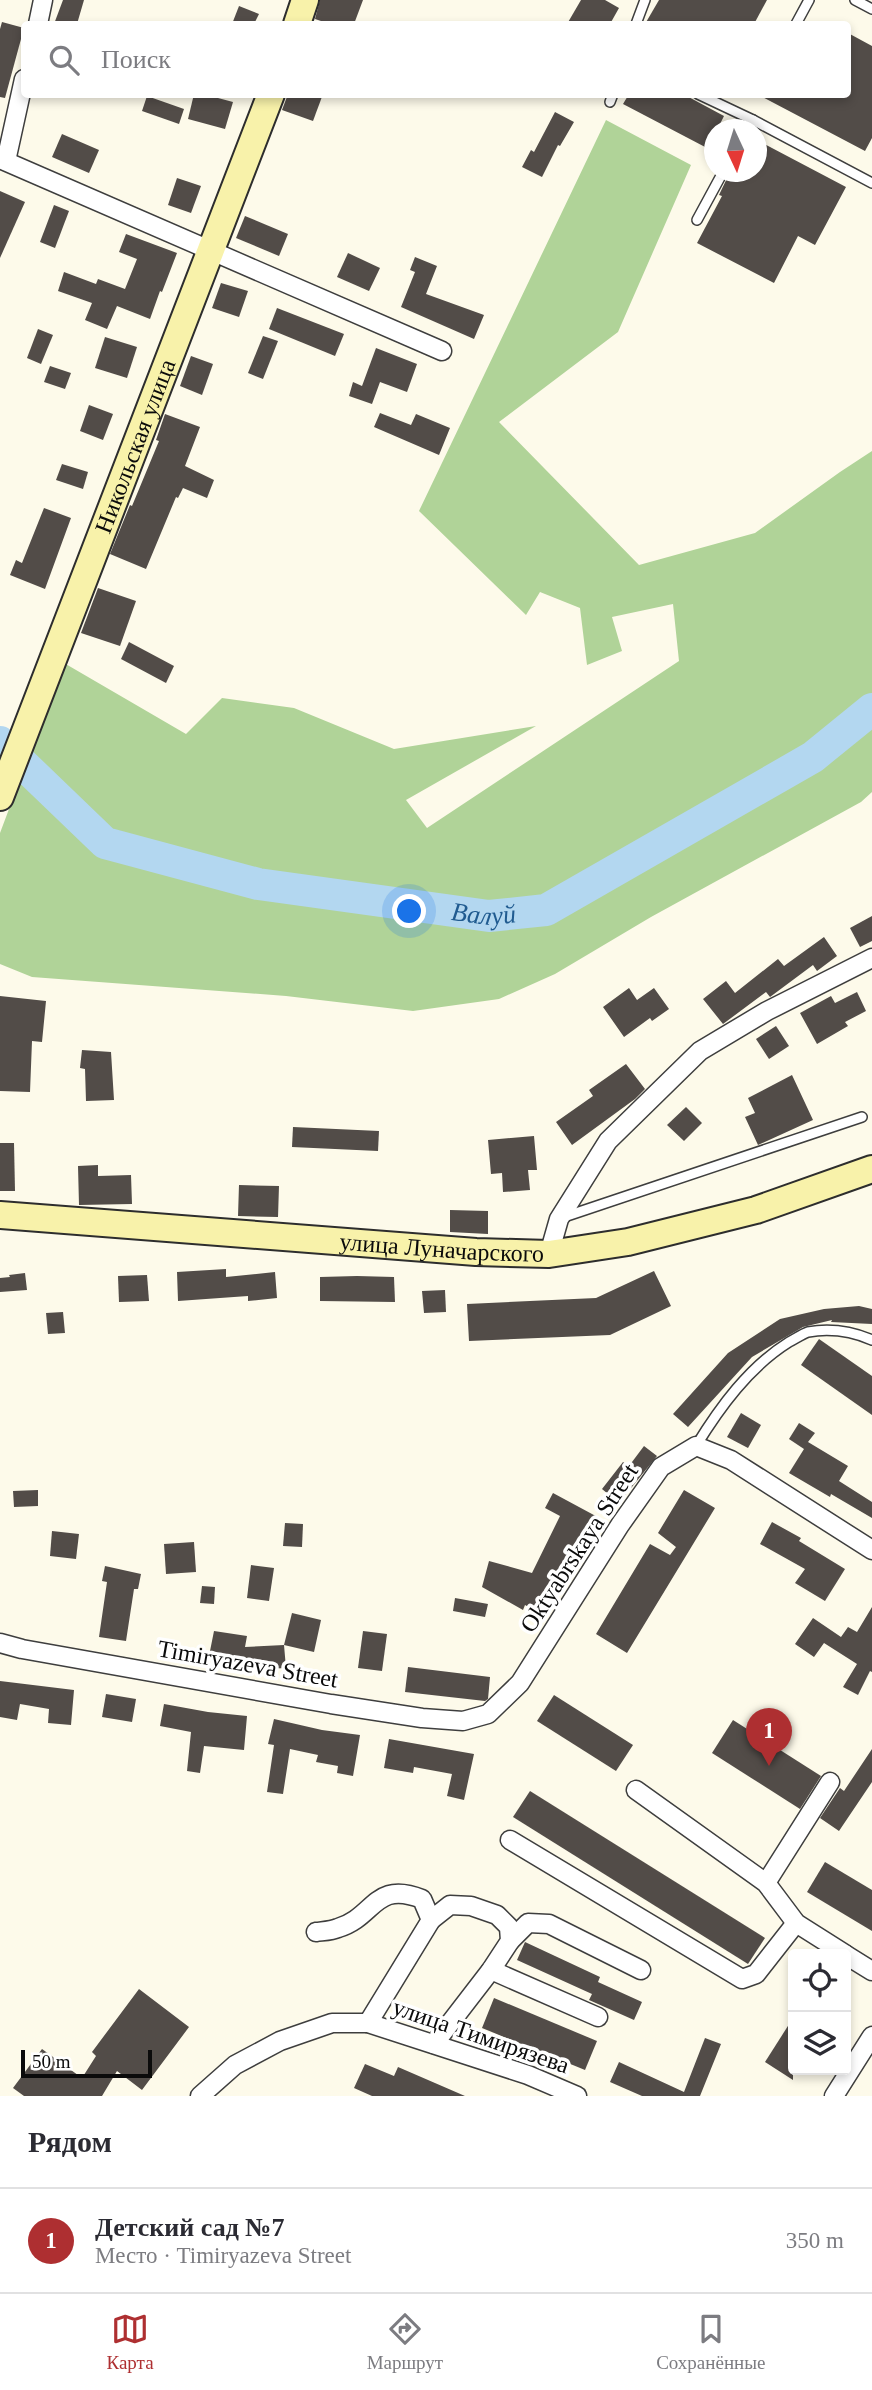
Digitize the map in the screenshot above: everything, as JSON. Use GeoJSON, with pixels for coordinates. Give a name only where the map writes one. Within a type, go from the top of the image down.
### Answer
{"type":"FeatureCollection","features":[{"type":"Feature","properties":{"kind":"main road"},"geometry":{"type":"LineString","coordinates":[[298,21],[305,0]]}},
{"type":"Feature","properties":{"kind":"main road","name":"Никольская улица"},"geometry":{"type":"LineString","coordinates":[[0,797],[269,98]]}},
{"type":"Feature","properties":{"kind":"main road","name":"улица Луначарского"},"geometry":{"type":"LineString","coordinates":[[0,1215],[449,1250],[549,1254],[628,1242],[756,1210],[872,1168]]}},
{"type":"Feature","properties":{"kind":"street"},"geometry":{"type":"LineString","coordinates":[[39,21],[43,0]]}},
{"type":"Feature","properties":{"kind":"street"},"geometry":{"type":"LineString","coordinates":[[21,91],[3,160],[442,351]]}},
{"type":"Feature","properties":{"kind":"street"},"geometry":{"type":"LineString","coordinates":[[549,1254],[559,1219],[608,1141],[700,1051],[767,1011],[872,958]]}},
{"type":"Feature","properties":{"kind":"street"},"geometry":{"type":"LineString","coordinates":[[696,1447],[731,1460],[872,1550]]}},
{"type":"Feature","properties":{"kind":"street","name":"Oktyabrskaya Street"},"geometry":{"type":"LineString","coordinates":[[488,1714],[520,1683],[620,1525],[661,1467],[696,1447]]}},
{"type":"Feature","properties":{"kind":"street","name":"Timiryazeva Street"},"geometry":{"type":"LineString","coordinates":[[0,1643],[422,1718],[463,1721],[488,1714]]}},
{"type":"Feature","properties":{"kind":"street"},"geometry":{"type":"LineString","coordinates":[[766,1883],[830,1782]]}},
{"type":"Feature","properties":{"kind":"street"},"geometry":{"type":"LineString","coordinates":[[636,1790],[766,1883],[796,1923],[838,1949]]}},
{"type":"Feature","properties":{"kind":"street"},"geometry":{"type":"LineString","coordinates":[[510,1840],[742,1979],[756,1974],[796,1923]]}},
{"type":"Feature","properties":{"kind":"street"},"geometry":{"type":"LineString","coordinates":[[316,1932],[340,1928],[382,1896],[407,1893],[422,1899],[431,1920]]}},
{"type":"Feature","properties":{"kind":"street"},"geometry":{"type":"LineString","coordinates":[[368,2023],[431,1920],[450,1905],[471,1906],[497,1915],[509,1927],[510,1941]]}},
{"type":"Feature","properties":{"kind":"street"},"geometry":{"type":"LineString","coordinates":[[434,2044],[510,1941],[528,1923],[549,1924],[641,1970]]}},
{"type":"Feature","properties":{"kind":"street"},"geometry":{"type":"LineString","coordinates":[[851,1957],[872,1971]]}},
{"type":"Feature","properties":{"kind":"street"},"geometry":{"type":"LineString","coordinates":[[491,1969],[598,2017]]}},
{"type":"Feature","properties":{"kind":"street","name":"улица Тимирязева"},"geometry":{"type":"LineString","coordinates":[[200,2096],[235,2065],[280,2041],[332,2023],[368,2023],[528,2075],[577,2096]]}},
{"type":"Feature","properties":{"kind":"street"},"geometry":{"type":"LineString","coordinates":[[834,2096],[872,2036]]}},
{"type":"Feature","properties":{"kind":"lane"},"geometry":{"type":"LineString","coordinates":[[637,21],[645,0]]}},
{"type":"Feature","properties":{"kind":"lane"},"geometry":{"type":"LineString","coordinates":[[798,21],[809,0]]}},
{"type":"Feature","properties":{"kind":"lane"},"geometry":{"type":"LineString","coordinates":[[855,0],[872,9]]}},
{"type":"Feature","properties":{"kind":"lane"},"geometry":{"type":"LineString","coordinates":[[706,98],[751,119]]}},
{"type":"Feature","properties":{"kind":"lane"},"geometry":{"type":"LineString","coordinates":[[767,127],[872,183]]}},
{"type":"Feature","properties":{"kind":"lane"},"geometry":{"type":"LineString","coordinates":[[697,220],[718,182]]}},
{"type":"Feature","properties":{"kind":"lane"},"geometry":{"type":"LineString","coordinates":[[559,1219],[862,1117]]}},
{"type":"Feature","properties":{"kind":"lane"},"geometry":{"type":"LineString","coordinates":[[696,1447],[739,1385],[772,1353],[806,1332],[845,1330],[872,1340]]}},
{"type":"Feature","properties":{"kind":"green space"},"geometry":{"type":"Polygon","coordinates":[[[606,120],[691,165],[618,332],[499,422],[639,565],[755,533],[872,451],[872,792],[861,802],[651,917],[555,974],[499,999],[413,1011],[286,996],[32,977],[0,964],[0,833],[64,663],[186,734],[222,698],[294,708],[394,749],[536,726],[406,800],[427,828],[679,661],[673,604],[612,617],[622,651],[587,665],[580,608],[540,592],[526,615],[419,511],[606,120]]]}},
{"type":"Feature","properties":{"kind":"building"},"geometry":{"type":"Polygon","coordinates":[[[63,0],[84,0],[78,21],[55,21],[63,0]]]}},
{"type":"Feature","properties":{"kind":"building"},"geometry":{"type":"Polygon","coordinates":[[[320,0],[363,0],[355,21],[315,19],[320,0]]]}},
{"type":"Feature","properties":{"kind":"building"},"geometry":{"type":"Polygon","coordinates":[[[581,0],[605,0],[619,8],[612,21],[569,21],[581,0]]]}},
{"type":"Feature","properties":{"kind":"building"},"geometry":{"type":"Polygon","coordinates":[[[659,0],[767,0],[756,21],[647,21],[659,0]]]}},
{"type":"Feature","properties":{"kind":"building"},"geometry":{"type":"Polygon","coordinates":[[[239,6],[259,14],[256,21],[233,21],[239,6]]]}},
{"type":"Feature","properties":{"kind":"building"},"geometry":{"type":"Polygon","coordinates":[[[2,22],[21,27],[21,39],[5,98],[0,97],[2,22]]]}},
{"type":"Feature","properties":{"kind":"building"},"geometry":{"type":"Polygon","coordinates":[[[851,35],[872,46],[872,138],[865,151],[765,98],[851,98],[851,35]]]}},
{"type":"Feature","properties":{"kind":"building"},"geometry":{"type":"Polygon","coordinates":[[[146,98],[184,109],[179,124],[142,111],[146,98]]]}},
{"type":"Feature","properties":{"kind":"building"},"geometry":{"type":"Polygon","coordinates":[[[193,98],[218,98],[233,102],[225,129],[188,119],[193,98]]]}},
{"type":"Feature","properties":{"kind":"building"},"geometry":{"type":"Polygon","coordinates":[[[286,98],[322,98],[313,121],[282,110],[286,98]]]}},
{"type":"Feature","properties":{"kind":"building"},"geometry":{"type":"Polygon","coordinates":[[[627,98],[690,98],[724,116],[722,119],[704,119],[704,146],[623,104],[627,98]]]}},
{"type":"Feature","properties":{"kind":"building"},"geometry":{"type":"Polygon","coordinates":[[[555,112],[574,122],[560,146],[558,145],[542,177],[522,167],[531,150],[534,152],[555,112]]]}},
{"type":"Feature","properties":{"kind":"building"},"geometry":{"type":"Polygon","coordinates":[[[62,134],[99,150],[89,173],[52,157],[62,134]]]}},
{"type":"Feature","properties":{"kind":"building"},"geometry":{"type":"Polygon","coordinates":[[[767,145],[846,187],[815,245],[798,236],[774,283],[697,243],[722,196],[719,195],[725,182],[767,182],[767,145]]]}},
{"type":"Feature","properties":{"kind":"building"},"geometry":{"type":"Polygon","coordinates":[[[177,178],[201,186],[191,213],[168,205],[177,178]]]}},
{"type":"Feature","properties":{"kind":"building"},"geometry":{"type":"Polygon","coordinates":[[[0,191],[25,202],[0,258],[0,191]]]}},
{"type":"Feature","properties":{"kind":"building"},"geometry":{"type":"Polygon","coordinates":[[[54,205],[69,211],[55,248],[40,242],[54,205]]]}},
{"type":"Feature","properties":{"kind":"building"},"geometry":{"type":"Polygon","coordinates":[[[245,216],[288,234],[279,256],[236,238],[245,216]]]}},
{"type":"Feature","properties":{"kind":"building"},"geometry":{"type":"Polygon","coordinates":[[[126,234],[177,253],[150,319],[117,306],[107,329],[85,320],[92,303],[58,291],[64,272],[96,284],[98,279],[125,289],[137,259],[119,252],[126,234]]]}},
{"type":"Feature","properties":{"kind":"building"},"geometry":{"type":"Polygon","coordinates":[[[348,253],[380,268],[369,291],[337,277],[348,253]]]}},
{"type":"Feature","properties":{"kind":"building"},"geometry":{"type":"Polygon","coordinates":[[[415,257],[437,266],[426,294],[484,315],[474,339],[401,307],[415,272],[410,270],[415,257]]]}},
{"type":"Feature","properties":{"kind":"building"},"geometry":{"type":"Polygon","coordinates":[[[221,283],[248,291],[239,317],[212,308],[221,283]]]}},
{"type":"Feature","properties":{"kind":"building"},"geometry":{"type":"Polygon","coordinates":[[[277,308],[344,334],[335,356],[269,329],[277,308]]]}},
{"type":"Feature","properties":{"kind":"building"},"geometry":{"type":"Polygon","coordinates":[[[38,329],[53,335],[41,364],[27,358],[38,329]]]}},
{"type":"Feature","properties":{"kind":"building"},"geometry":{"type":"Polygon","coordinates":[[[263,336],[278,341],[263,379],[248,373],[263,336]]]}},
{"type":"Feature","properties":{"kind":"building"},"geometry":{"type":"Polygon","coordinates":[[[105,337],[137,347],[127,378],[95,368],[105,337]]]}},
{"type":"Feature","properties":{"kind":"building"},"geometry":{"type":"Polygon","coordinates":[[[376,348],[417,364],[407,392],[380,382],[372,404],[349,396],[353,382],[362,386],[376,348]]]}},
{"type":"Feature","properties":{"kind":"building"},"geometry":{"type":"Polygon","coordinates":[[[191,356],[213,364],[202,395],[180,386],[191,356]]]}},
{"type":"Feature","properties":{"kind":"building"},"geometry":{"type":"Polygon","coordinates":[[[50,366],[71,373],[65,389],[44,382],[50,366]]]}},
{"type":"Feature","properties":{"kind":"building"},"geometry":{"type":"Polygon","coordinates":[[[89,405],[113,414],[103,440],[80,431],[89,405]]]}},
{"type":"Feature","properties":{"kind":"building"},"geometry":{"type":"Polygon","coordinates":[[[380,413],[411,425],[416,414],[450,428],[439,455],[374,427],[380,413]]]}},
{"type":"Feature","properties":{"kind":"building"},"geometry":{"type":"Polygon","coordinates":[[[165,414],[200,427],[185,466],[214,480],[207,498],[183,488],[178,498],[176,497],[146,569],[110,554],[159,441],[156,440],[165,414]]]}},
{"type":"Feature","properties":{"kind":"building"},"geometry":{"type":"Polygon","coordinates":[[[62,464],[88,472],[83,489],[56,480],[62,464]]]}},
{"type":"Feature","properties":{"kind":"building"},"geometry":{"type":"Polygon","coordinates":[[[44,508],[71,518],[45,589],[10,575],[16,560],[22,563],[44,508]]]}},
{"type":"Feature","properties":{"kind":"building"},"geometry":{"type":"Polygon","coordinates":[[[98,588],[136,601],[120,646],[81,633],[98,588]]]}},
{"type":"Feature","properties":{"kind":"building"},"geometry":{"type":"Polygon","coordinates":[[[129,642],[174,666],[166,683],[121,659],[129,642]]]}},
{"type":"Feature","properties":{"kind":"building"},"geometry":{"type":"Polygon","coordinates":[[[872,916],[872,941],[860,947],[850,928],[872,916]]]}},
{"type":"Feature","properties":{"kind":"building"},"geometry":{"type":"Polygon","coordinates":[[[824,937],[837,956],[817,971],[813,965],[770,997],[766,992],[723,1024],[703,999],[726,981],[735,993],[778,959],[784,966],[824,937]]]}},
{"type":"Feature","properties":{"kind":"building"},"geometry":{"type":"Polygon","coordinates":[[[629,988],[637,1000],[654,988],[669,1009],[652,1021],[650,1018],[624,1037],[603,1007],[629,988]]]}},
{"type":"Feature","properties":{"kind":"building"},"geometry":{"type":"Polygon","coordinates":[[[857,992],[866,1011],[845,1022],[848,1026],[817,1044],[800,1013],[831,996],[835,1003],[857,992]]]}},
{"type":"Feature","properties":{"kind":"building"},"geometry":{"type":"Polygon","coordinates":[[[0,996],[46,1001],[42,1042],[32,1041],[30,1092],[0,1091],[0,996]]]}},
{"type":"Feature","properties":{"kind":"building"},"geometry":{"type":"Polygon","coordinates":[[[776,1026],[789,1046],[769,1059],[756,1039],[776,1026]]]}},
{"type":"Feature","properties":{"kind":"building"},"geometry":{"type":"Polygon","coordinates":[[[82,1050],[111,1052],[114,1100],[86,1101],[85,1069],[80,1068],[82,1050]]]}},
{"type":"Feature","properties":{"kind":"building"},"geometry":{"type":"Polygon","coordinates":[[[626,1064],[645,1089],[572,1145],[556,1122],[593,1096],[589,1090],[626,1064]]]}},
{"type":"Feature","properties":{"kind":"building"},"geometry":{"type":"Polygon","coordinates":[[[792,1075],[813,1120],[758,1145],[745,1117],[755,1113],[748,1098],[792,1075]]]}},
{"type":"Feature","properties":{"kind":"building"},"geometry":{"type":"Polygon","coordinates":[[[686,1107],[702,1123],[684,1141],[667,1125],[686,1107]]]}},
{"type":"Feature","properties":{"kind":"building"},"geometry":{"type":"Polygon","coordinates":[[[293,1127],[379,1131],[378,1151],[292,1147],[293,1127]]]}},
{"type":"Feature","properties":{"kind":"building"},"geometry":{"type":"Polygon","coordinates":[[[534,1136],[537,1170],[528,1170],[530,1190],[503,1192],[502,1173],[491,1174],[488,1140],[534,1136]]]}},
{"type":"Feature","properties":{"kind":"building"},"geometry":{"type":"Polygon","coordinates":[[[0,1143],[14,1143],[15,1191],[0,1191],[0,1143]]]}},
{"type":"Feature","properties":{"kind":"building"},"geometry":{"type":"Polygon","coordinates":[[[98,1165],[98,1176],[131,1175],[132,1204],[79,1205],[78,1166],[98,1165]]]}},
{"type":"Feature","properties":{"kind":"building"},"geometry":{"type":"Polygon","coordinates":[[[239,1185],[279,1186],[278,1217],[238,1216],[239,1185]]]}},
{"type":"Feature","properties":{"kind":"building"},"geometry":{"type":"Polygon","coordinates":[[[450,1210],[488,1211],[488,1234],[450,1232],[450,1210]]]}},
{"type":"Feature","properties":{"kind":"building"},"geometry":{"type":"Polygon","coordinates":[[[226,1269],[226,1277],[275,1272],[277,1298],[248,1301],[248,1296],[178,1301],[177,1272],[226,1269]]]}},
{"type":"Feature","properties":{"kind":"building"},"geometry":{"type":"Polygon","coordinates":[[[654,1271],[671,1306],[610,1335],[469,1341],[467,1304],[596,1298],[654,1271]]]}},
{"type":"Feature","properties":{"kind":"building"},"geometry":{"type":"Polygon","coordinates":[[[25,1273],[27,1290],[0,1292],[0,1278],[25,1273]]]}},
{"type":"Feature","properties":{"kind":"building"},"geometry":{"type":"Polygon","coordinates":[[[147,1275],[149,1301],[119,1302],[118,1276],[147,1275]]]}},
{"type":"Feature","properties":{"kind":"building"},"geometry":{"type":"Polygon","coordinates":[[[320,1277],[394,1277],[395,1302],[320,1301],[320,1277]]]}},
{"type":"Feature","properties":{"kind":"building"},"geometry":{"type":"Polygon","coordinates":[[[445,1290],[446,1312],[424,1313],[422,1291],[445,1290]]]}},
{"type":"Feature","properties":{"kind":"building"},"geometry":{"type":"Polygon","coordinates":[[[859,1306],[872,1309],[872,1324],[831,1322],[832,1320],[803,1327],[752,1357],[688,1427],[673,1414],[728,1353],[780,1319],[824,1309],[859,1306]]]}},
{"type":"Feature","properties":{"kind":"building"},"geometry":{"type":"Polygon","coordinates":[[[63,1312],[65,1333],[48,1334],[46,1313],[63,1312]]]}},
{"type":"Feature","properties":{"kind":"building"},"geometry":{"type":"Polygon","coordinates":[[[819,1339],[872,1376],[872,1415],[801,1365],[819,1339]]]}},
{"type":"Feature","properties":{"kind":"building"},"geometry":{"type":"Polygon","coordinates":[[[741,1413],[761,1425],[748,1448],[727,1437],[741,1413]]]}},
{"type":"Feature","properties":{"kind":"building"},"geometry":{"type":"Polygon","coordinates":[[[799,1423],[815,1433],[808,1442],[848,1466],[839,1481],[872,1502],[872,1518],[789,1473],[804,1449],[789,1439],[799,1423]]]}},
{"type":"Feature","properties":{"kind":"building"},"geometry":{"type":"Polygon","coordinates":[[[644,1446],[657,1456],[619,1503],[602,1489],[623,1462],[629,1466],[644,1446]]]}},
{"type":"Feature","properties":{"kind":"building"},"geometry":{"type":"Polygon","coordinates":[[[38,1490],[38,1506],[14,1507],[13,1491],[38,1490]]]}},
{"type":"Feature","properties":{"kind":"building"},"geometry":{"type":"Polygon","coordinates":[[[684,1490],[715,1508],[627,1653],[596,1634],[650,1544],[670,1555],[676,1547],[658,1533],[684,1490]]]}},
{"type":"Feature","properties":{"kind":"building"},"geometry":{"type":"Polygon","coordinates":[[[553,1493],[605,1521],[596,1536],[594,1535],[573,1575],[569,1574],[545,1616],[525,1605],[523,1610],[482,1587],[489,1561],[532,1573],[560,1516],[545,1508],[553,1493]]]}},
{"type":"Feature","properties":{"kind":"building"},"geometry":{"type":"Polygon","coordinates":[[[772,1522],[801,1538],[799,1541],[845,1569],[825,1601],[795,1583],[805,1569],[760,1544],[772,1522]]]}},
{"type":"Feature","properties":{"kind":"building"},"geometry":{"type":"Polygon","coordinates":[[[285,1523],[303,1524],[302,1547],[283,1546],[285,1523]]]}},
{"type":"Feature","properties":{"kind":"building"},"geometry":{"type":"Polygon","coordinates":[[[52,1531],[79,1534],[76,1559],[50,1556],[52,1531]]]}},
{"type":"Feature","properties":{"kind":"building"},"geometry":{"type":"Polygon","coordinates":[[[194,1542],[196,1572],[166,1574],[164,1544],[194,1542]]]}},
{"type":"Feature","properties":{"kind":"building"},"geometry":{"type":"Polygon","coordinates":[[[251,1565],[274,1568],[269,1601],[247,1598],[251,1565]]]}},
{"type":"Feature","properties":{"kind":"building"},"geometry":{"type":"Polygon","coordinates":[[[105,1566],[141,1574],[138,1589],[134,1589],[126,1641],[99,1637],[107,1582],[102,1581],[105,1566]]]}},
{"type":"Feature","properties":{"kind":"building"},"geometry":{"type":"Polygon","coordinates":[[[202,1586],[215,1587],[214,1604],[200,1603],[202,1586]]]}},
{"type":"Feature","properties":{"kind":"building"},"geometry":{"type":"Polygon","coordinates":[[[455,1598],[488,1604],[485,1617],[453,1611],[455,1598]]]}},
{"type":"Feature","properties":{"kind":"building"},"geometry":{"type":"Polygon","coordinates":[[[872,1607],[872,1672],[870,1671],[858,1695],[843,1687],[857,1664],[824,1643],[814,1657],[795,1644],[813,1618],[841,1637],[848,1627],[857,1632],[872,1607]]]}},
{"type":"Feature","properties":{"kind":"building"},"geometry":{"type":"Polygon","coordinates":[[[292,1613],[321,1620],[314,1652],[284,1645],[292,1613]]]}},
{"type":"Feature","properties":{"kind":"building"},"geometry":{"type":"Polygon","coordinates":[[[214,1631],[247,1636],[245,1647],[284,1645],[286,1668],[266,1669],[266,1663],[209,1656],[214,1631]]]}},
{"type":"Feature","properties":{"kind":"building"},"geometry":{"type":"Polygon","coordinates":[[[363,1631],[387,1634],[382,1671],[358,1668],[363,1631]]]}},
{"type":"Feature","properties":{"kind":"building"},"geometry":{"type":"Polygon","coordinates":[[[408,1667],[490,1677],[488,1699],[485,1701],[405,1692],[408,1667]]]}},
{"type":"Feature","properties":{"kind":"building"},"geometry":{"type":"Polygon","coordinates":[[[0,1681],[74,1690],[71,1725],[48,1723],[49,1709],[20,1704],[17,1720],[0,1717],[0,1681]]]}},
{"type":"Feature","properties":{"kind":"building"},"geometry":{"type":"Polygon","coordinates":[[[106,1694],[136,1699],[132,1722],[102,1717],[106,1694]]]}},
{"type":"Feature","properties":{"kind":"building"},"geometry":{"type":"Polygon","coordinates":[[[554,1695],[633,1745],[616,1771],[537,1721],[554,1695]]]}},
{"type":"Feature","properties":{"kind":"building"},"geometry":{"type":"Polygon","coordinates":[[[164,1704],[247,1716],[244,1750],[204,1746],[200,1773],[187,1771],[191,1732],[160,1726],[164,1704]]]}},
{"type":"Feature","properties":{"kind":"building"},"geometry":{"type":"Polygon","coordinates":[[[274,1719],[360,1735],[353,1776],[337,1773],[338,1766],[316,1762],[318,1755],[290,1749],[283,1794],[267,1792],[274,1745],[268,1744],[274,1719]]]}},
{"type":"Feature","properties":{"kind":"building"},"geometry":{"type":"Polygon","coordinates":[[[733,1720],[821,1776],[800,1809],[712,1753],[733,1720]]]}},
{"type":"Feature","properties":{"kind":"building"},"geometry":{"type":"Polygon","coordinates":[[[389,1739],[474,1754],[464,1800],[447,1796],[452,1774],[414,1767],[413,1773],[384,1768],[389,1739]]]}},
{"type":"Feature","properties":{"kind":"building"},"geometry":{"type":"Polygon","coordinates":[[[872,1749],[872,1782],[839,1831],[820,1818],[840,1788],[844,1791],[872,1749]]]}},
{"type":"Feature","properties":{"kind":"building"},"geometry":{"type":"Polygon","coordinates":[[[530,1791],[765,1938],[748,1964],[513,1817],[530,1791]]]}},
{"type":"Feature","properties":{"kind":"building"},"geometry":{"type":"Polygon","coordinates":[[[825,1862],[872,1890],[872,1931],[807,1892],[825,1862]]]}},
{"type":"Feature","properties":{"kind":"building"},"geometry":{"type":"Polygon","coordinates":[[[525,1942],[600,1977],[598,1982],[642,2002],[634,2020],[589,2000],[592,1994],[517,1960],[525,1942]]]}},
{"type":"Feature","properties":{"kind":"building"},"geometry":{"type":"Polygon","coordinates":[[[139,1989],[189,2027],[142,2090],[117,2071],[102,2096],[24,2096],[13,2088],[42,2049],[82,2078],[96,2056],[92,2052],[139,1989]]]}},
{"type":"Feature","properties":{"kind":"building"},"geometry":{"type":"Polygon","coordinates":[[[494,1998],[597,2041],[585,2070],[482,2028],[494,1998]]]}},
{"type":"Feature","properties":{"kind":"building"},"geometry":{"type":"Polygon","coordinates":[[[788,2026],[788,2075],[793,2075],[793,2080],[765,2062],[788,2026]]]}},
{"type":"Feature","properties":{"kind":"building"},"geometry":{"type":"Polygon","coordinates":[[[705,2038],[721,2044],[700,2096],[642,2096],[610,2082],[619,2062],[684,2092],[705,2038]]]}},
{"type":"Feature","properties":{"kind":"building"},"geometry":{"type":"Polygon","coordinates":[[[365,2064],[394,2076],[398,2067],[465,2096],[372,2096],[354,2088],[365,2064]]]}},
{"type":"Feature","properties":{"kind":"waterway","name":"Валуй"},"geometry":{"type":"LineString","coordinates":[[0,742],[105,843],[258,884],[489,916],[546,910],[813,757],[872,709]]}},
{"type":"Feature","properties":{"kind":"place","name":"Детский сад №7"},"geometry":{"type":"Point","coordinates":[769,1766]}}]}
